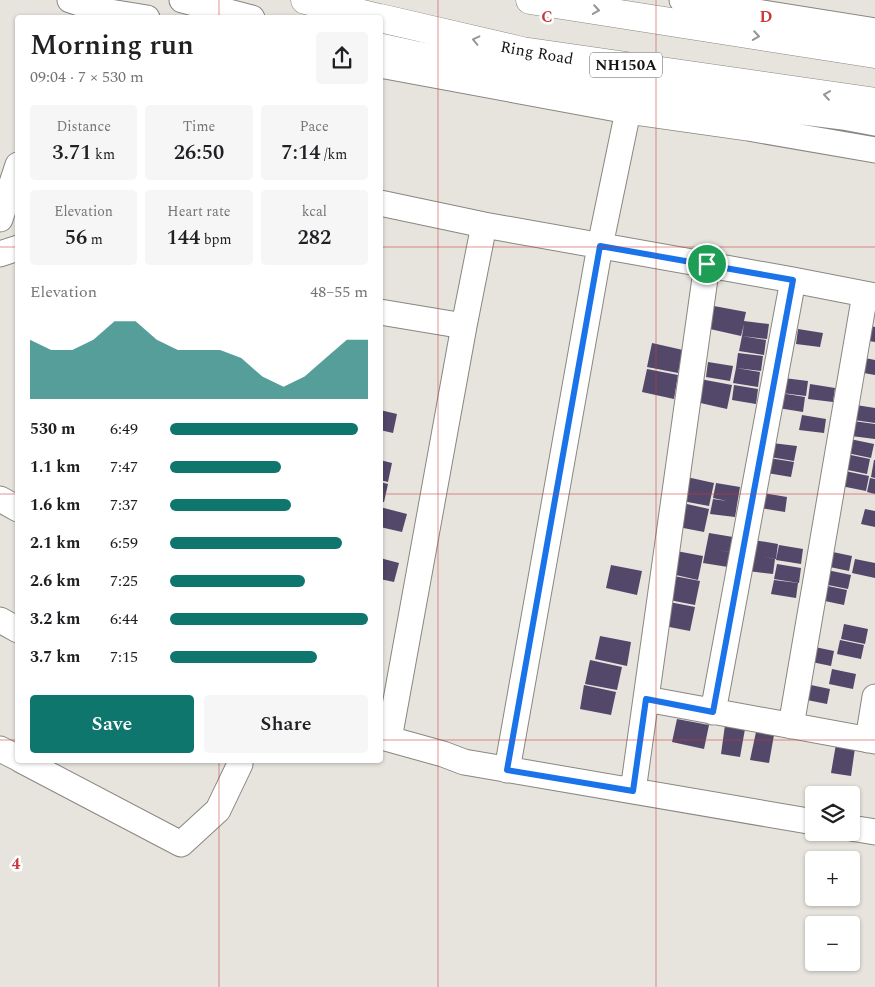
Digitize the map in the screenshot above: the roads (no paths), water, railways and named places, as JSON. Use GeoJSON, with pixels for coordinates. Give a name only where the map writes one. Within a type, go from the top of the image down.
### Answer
{"type":"FeatureCollection","features":[{"type":"Feature","properties":{"kind":"highway","name":"Ring Road"},"geometry":{"type":"LineString","coordinates":[[305,0],[368,15]]}},
{"type":"Feature","properties":{"kind":"highway"},"geometry":{"type":"LineString","coordinates":[[530,0],[874,46]]}},
{"type":"Feature","properties":{"kind":"highway","name":"Ring Road"},"geometry":{"type":"LineString","coordinates":[[383,19],[522,51],[875,102]]}},
{"type":"Feature","properties":{"kind":"street"},"geometry":{"type":"LineString","coordinates":[[70,0],[103,12],[125,15]]}},
{"type":"Feature","properties":{"kind":"street"},"geometry":{"type":"LineString","coordinates":[[182,0],[240,15]]}},
{"type":"Feature","properties":{"kind":"street"},"geometry":{"type":"LineString","coordinates":[[682,0],[874,46]]}},
{"type":"Feature","properties":{"kind":"street"},"geometry":{"type":"LineString","coordinates":[[383,47],[632,91],[843,117],[875,123]]}},
{"type":"Feature","properties":{"kind":"street"},"geometry":{"type":"LineString","coordinates":[[383,65],[628,111],[748,128],[875,150]]}},
{"type":"Feature","properties":{"kind":"street"},"geometry":{"type":"LineString","coordinates":[[507,770],[600,246],[628,111]]}},
{"type":"Feature","properties":{"kind":"street"},"geometry":{"type":"LineString","coordinates":[[0,219],[15,174]]}},
{"type":"Feature","properties":{"kind":"street"},"geometry":{"type":"LineString","coordinates":[[383,204],[484,225],[870,295],[791,726]]}},
{"type":"Feature","properties":{"kind":"street"},"geometry":{"type":"LineString","coordinates":[[484,225],[384,737],[464,762],[805,820]]}},
{"type":"Feature","properties":{"kind":"street"},"geometry":{"type":"LineString","coordinates":[[0,254],[15,249]]}},
{"type":"Feature","properties":{"kind":"street"},"geometry":{"type":"LineString","coordinates":[[633,791],[707,264]]}},
{"type":"Feature","properties":{"kind":"street"},"geometry":{"type":"LineString","coordinates":[[713,712],[793,280]]}},
{"type":"Feature","properties":{"kind":"street"},"geometry":{"type":"LineString","coordinates":[[383,313],[464,326]]}},
{"type":"Feature","properties":{"kind":"street"},"geometry":{"type":"LineString","coordinates":[[0,499],[15,507]]}},
{"type":"Feature","properties":{"kind":"street"},"geometry":{"type":"LineString","coordinates":[[0,620],[15,628]]}},
{"type":"Feature","properties":{"kind":"street"},"geometry":{"type":"LineString","coordinates":[[646,699],[871,740],[875,697]]}},
{"type":"Feature","properties":{"kind":"street"},"geometry":{"type":"LineString","coordinates":[[0,749],[15,756]]}},
{"type":"Feature","properties":{"kind":"street"},"geometry":{"type":"LineString","coordinates":[[28,763],[181,844],[218,810],[238,763]]}},
{"type":"Feature","properties":{"kind":"street"},"geometry":{"type":"LineString","coordinates":[[860,830],[875,832]]}}]}
